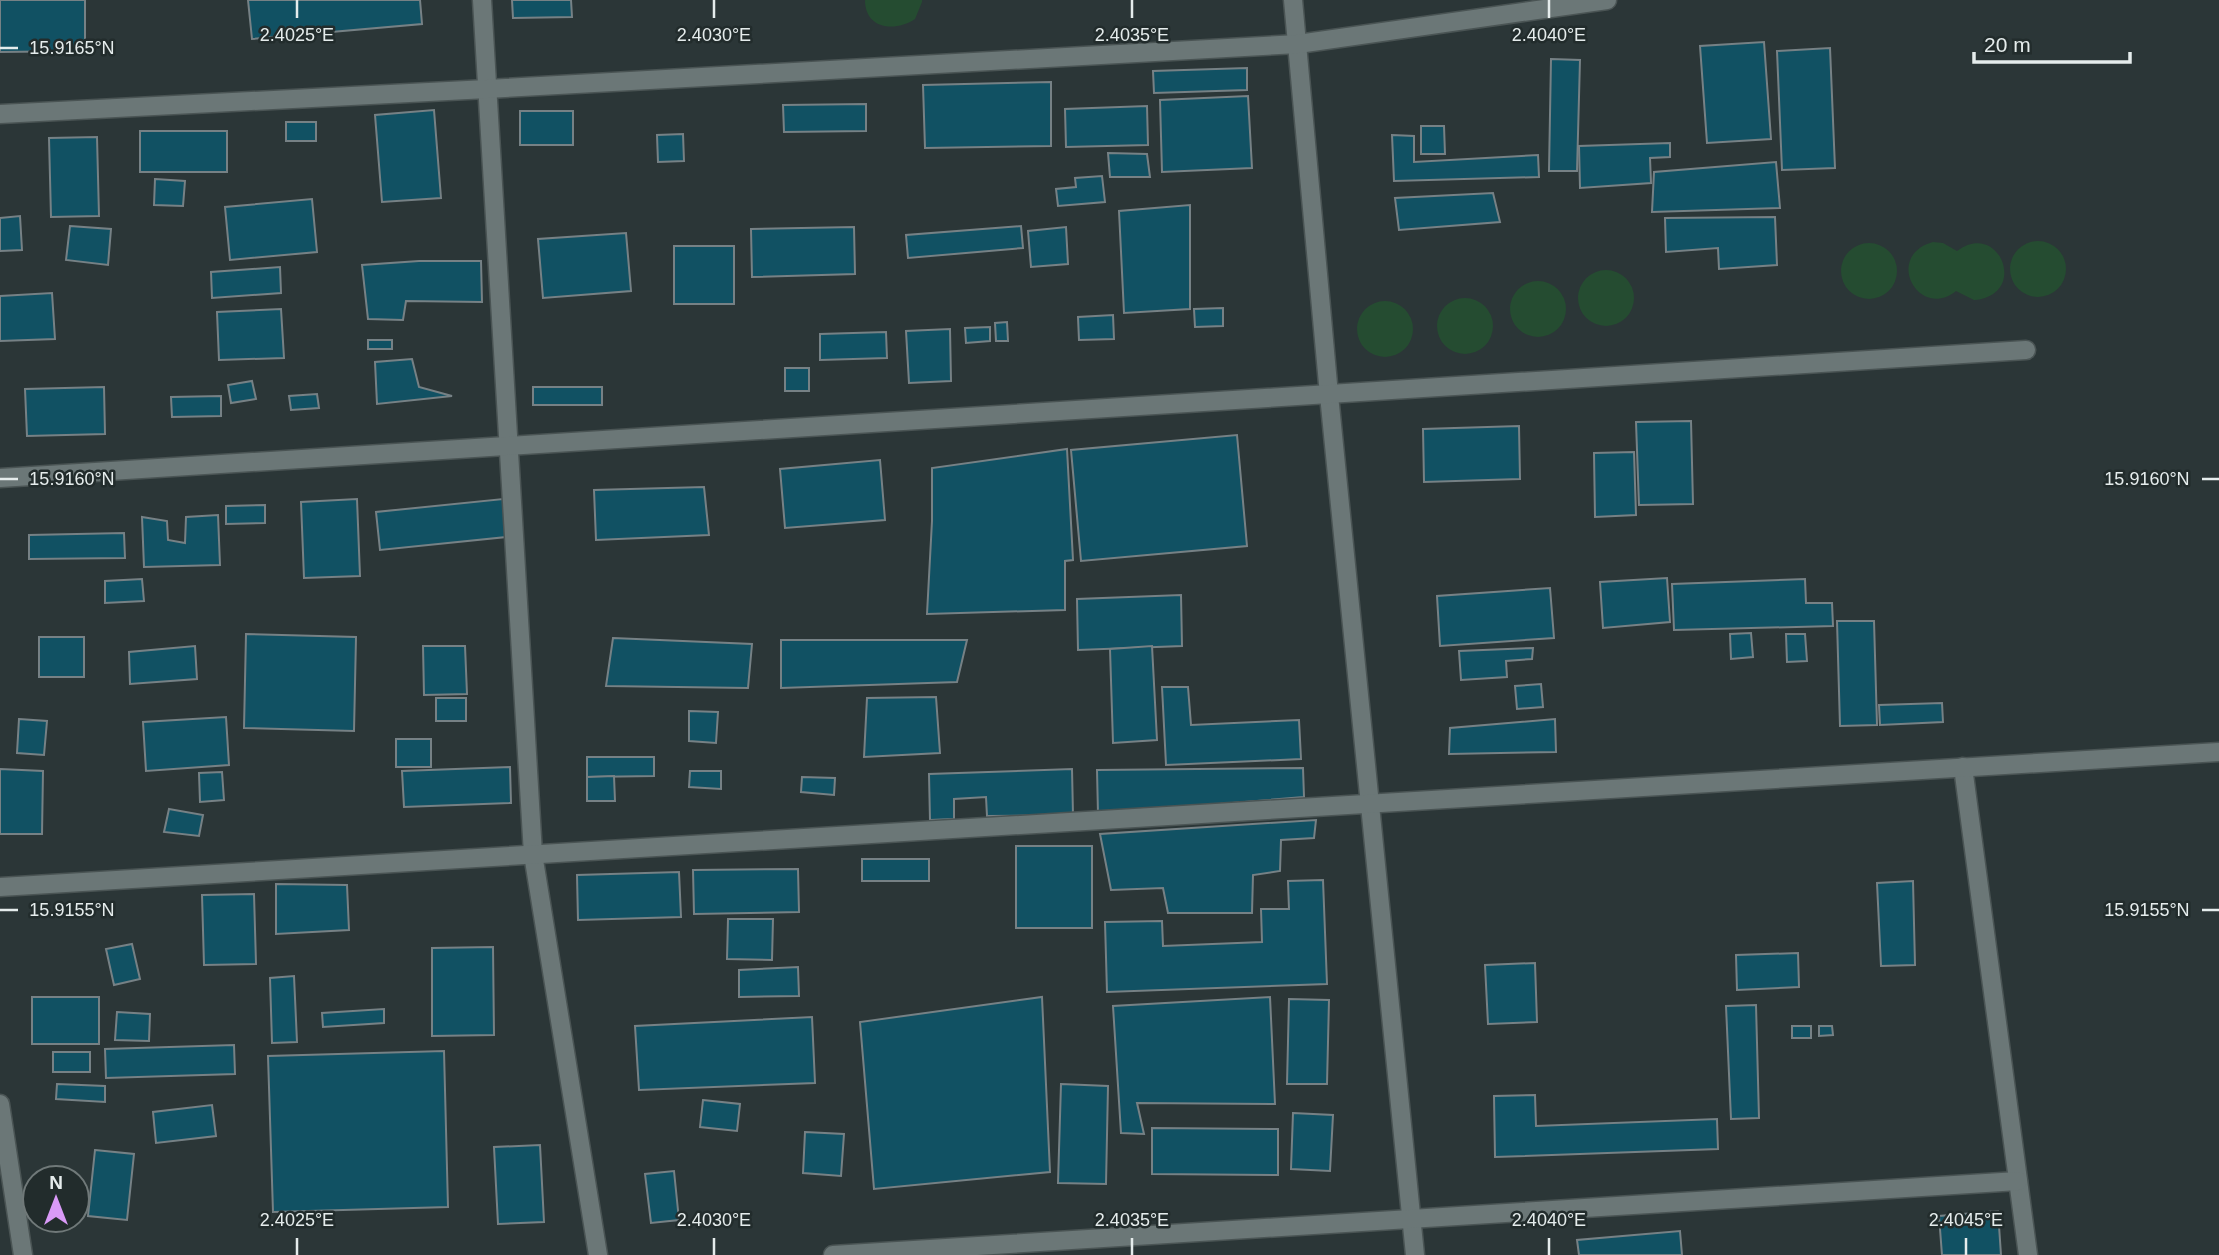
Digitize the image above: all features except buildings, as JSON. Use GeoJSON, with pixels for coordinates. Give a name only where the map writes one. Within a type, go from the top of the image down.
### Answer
{"type":"FeatureCollection","features":[{"type":"Feature","properties":{"kind":"street"},"geometry":{"type":"LineString","coordinates":[[482,0],[533,854],[598,1255]]}},
{"type":"Feature","properties":{"kind":"street"},"geometry":{"type":"LineString","coordinates":[[1293,0],[1329,395],[1372,803],[1415,1255]]}},
{"type":"Feature","properties":{"kind":"street"},"geometry":{"type":"LineString","coordinates":[[0,114],[1298,44],[1607,0]]}},
{"type":"Feature","properties":{"kind":"street"},"geometry":{"type":"LineString","coordinates":[[0,478],[2026,350]]}},
{"type":"Feature","properties":{"kind":"street"},"geometry":{"type":"LineString","coordinates":[[0,887],[2219,752]]}},
{"type":"Feature","properties":{"kind":"street"},"geometry":{"type":"LineString","coordinates":[[1963,767],[2028,1255]]}},
{"type":"Feature","properties":{"kind":"street"},"geometry":{"type":"LineString","coordinates":[[0,1104],[23,1255]]}},
{"type":"Feature","properties":{"kind":"street"},"geometry":{"type":"LineString","coordinates":[[833,1255],[2018,1181]]}},
{"type":"Feature","properties":{"kind":"green space"},"geometry":{"type":"Polygon","coordinates":[[[865,0],[922,2],[915,19],[891,27],[876,23],[870,17],[865,0]]]}},
{"type":"Feature","properties":{"kind":"green space"},"geometry":{"type":"Polygon","coordinates":[[[2033,241],[2043,241],[2058,249],[2064,258],[2064,280],[2058,289],[2043,297],[2033,297],[2015,285],[2010,274],[2010,264],[2022,246],[2033,241]]]}},
{"type":"Feature","properties":{"kind":"green space"},"geometry":{"type":"Polygon","coordinates":[[[1933,242],[1943,243],[1957,251],[1972,244],[1985,244],[1996,251],[2004,274],[2001,286],[1991,295],[1974,300],[1956,291],[1942,298],[1930,298],[1919,292],[1912,283],[1910,260],[1918,249],[1933,242]]]}},
{"type":"Feature","properties":{"kind":"green space"},"geometry":{"type":"Polygon","coordinates":[[[1864,243],[1874,243],[1889,251],[1895,260],[1895,282],[1889,291],[1874,299],[1864,299],[1846,287],[1841,276],[1841,266],[1853,248],[1864,243]]]}},
{"type":"Feature","properties":{"kind":"green space"},"geometry":{"type":"Polygon","coordinates":[[[1601,270],[1611,270],[1626,278],[1632,287],[1632,309],[1626,318],[1611,326],[1601,326],[1583,314],[1578,303],[1578,293],[1590,275],[1601,270]]]}},
{"type":"Feature","properties":{"kind":"green space"},"geometry":{"type":"Polygon","coordinates":[[[1533,281],[1543,281],[1558,289],[1564,298],[1564,320],[1558,329],[1543,337],[1533,337],[1515,325],[1510,314],[1510,304],[1522,286],[1533,281]]]}},
{"type":"Feature","properties":{"kind":"green space"},"geometry":{"type":"Polygon","coordinates":[[[1460,298],[1470,298],[1485,306],[1491,315],[1491,337],[1485,346],[1470,354],[1460,354],[1442,342],[1437,331],[1437,321],[1449,303],[1460,298]]]}},
{"type":"Feature","properties":{"kind":"green space"},"geometry":{"type":"Polygon","coordinates":[[[1379,301],[1391,301],[1405,309],[1413,323],[1411,340],[1405,349],[1391,357],[1379,357],[1362,345],[1357,335],[1357,323],[1369,306],[1379,301]]]}}]}
